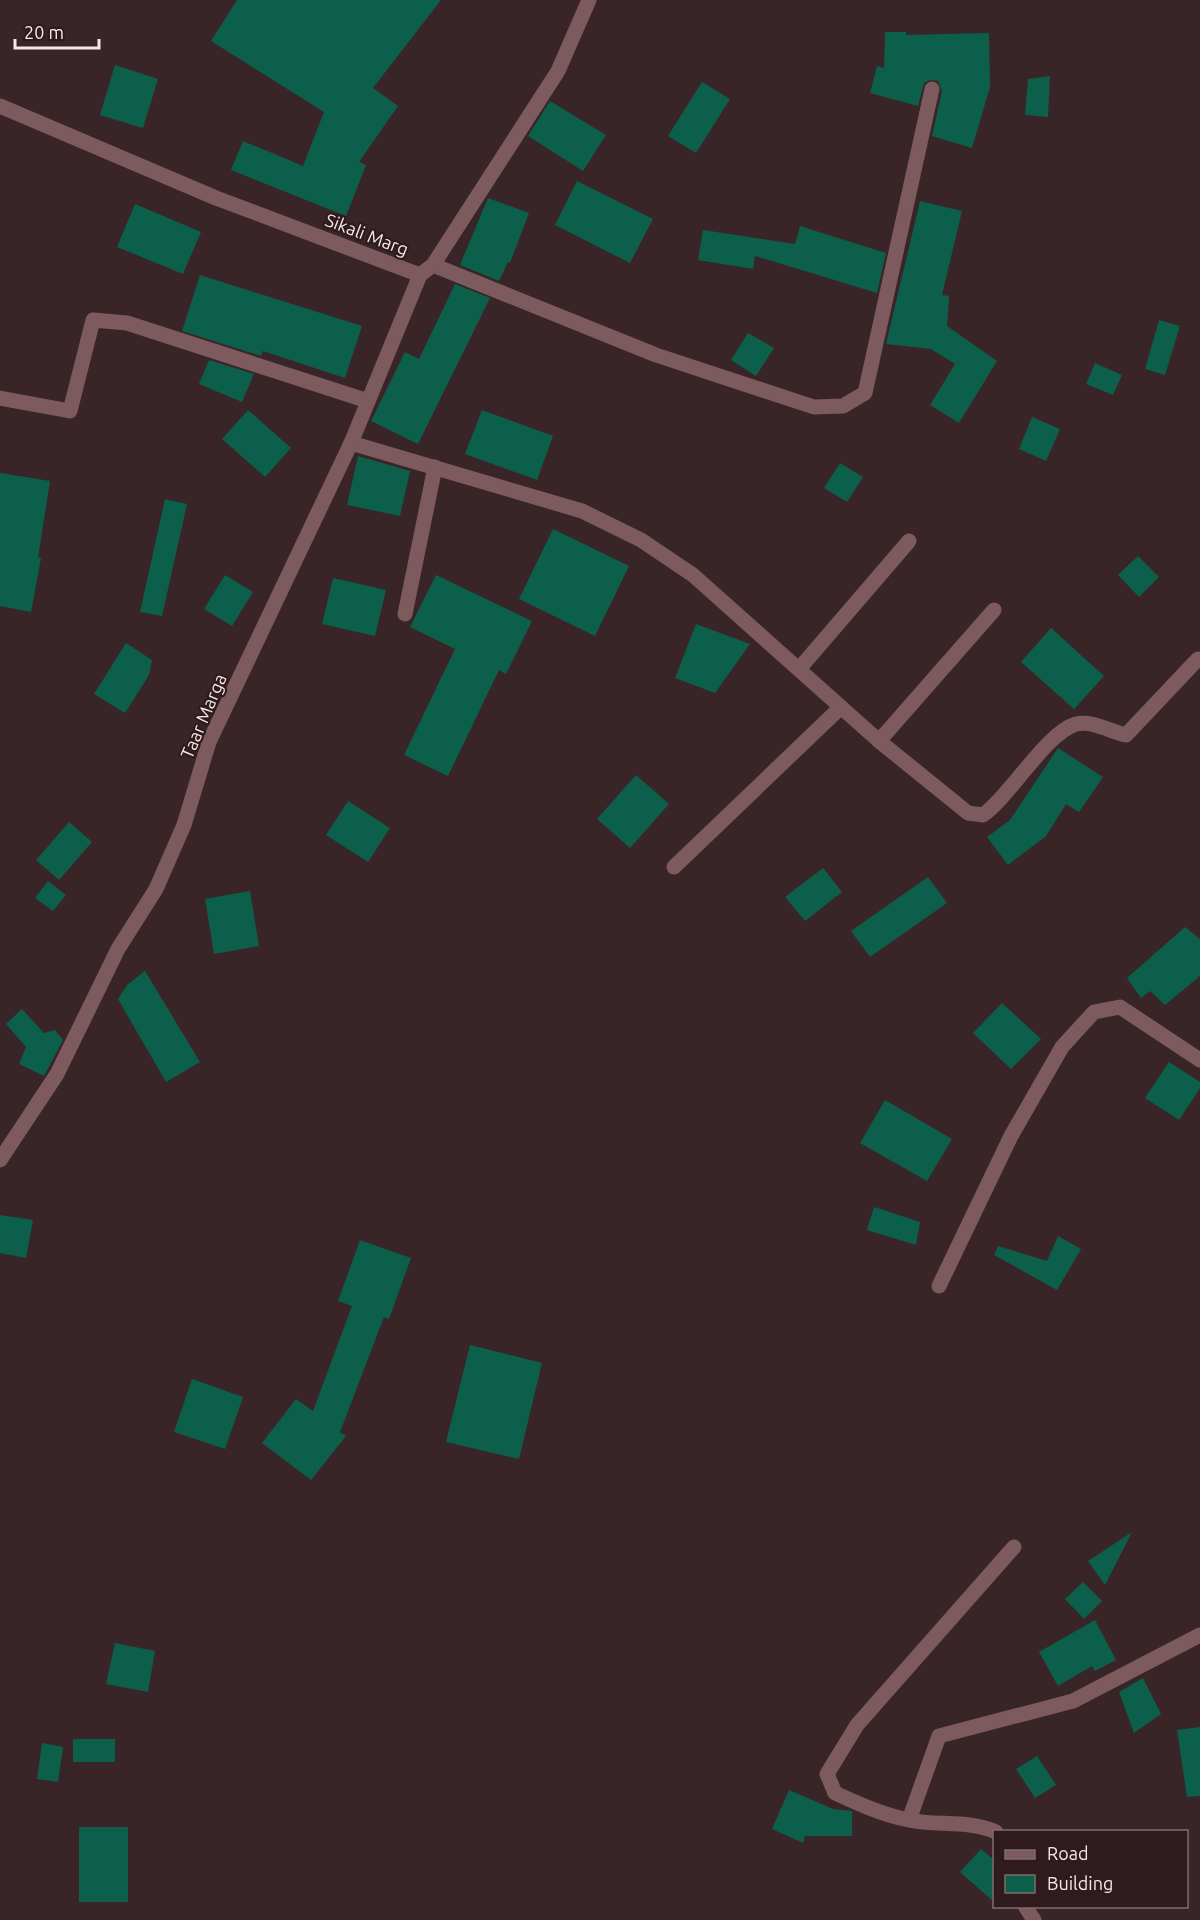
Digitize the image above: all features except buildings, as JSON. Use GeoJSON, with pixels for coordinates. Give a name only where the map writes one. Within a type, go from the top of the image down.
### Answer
{"type":"FeatureCollection","features":[{"type":"Feature","properties":{"kind":"street"},"geometry":{"type":"LineString","coordinates":[[427,270],[558,71],[589,0]]}},
{"type":"Feature","properties":{"kind":"street","name":"Sikali Marg"},"geometry":{"type":"LineString","coordinates":[[0,106],[216,198],[427,270],[656,356],[814,407],[843,406],[865,393],[932,89]]}},
{"type":"Feature","properties":{"kind":"street","name":"Taar Marga"},"geometry":{"type":"LineString","coordinates":[[0,1160],[57,1074],[118,950],[156,889],[184,825],[209,742],[351,443],[427,270]]}},
{"type":"Feature","properties":{"kind":"street"},"geometry":{"type":"LineString","coordinates":[[0,398],[70,411],[93,320],[127,323],[368,401]]}},
{"type":"Feature","properties":{"kind":"street"},"geometry":{"type":"LineString","coordinates":[[351,443],[582,511],[641,540],[693,575],[879,741],[968,813],[983,815],[996,806],[1057,736],[1077,724],[1096,726],[1126,735],[1198,659]]}},
{"type":"Feature","properties":{"kind":"street"},"geometry":{"type":"LineString","coordinates":[[405,614],[435,467]]}},
{"type":"Feature","properties":{"kind":"street"},"geometry":{"type":"LineString","coordinates":[[799,669],[909,541]]}},
{"type":"Feature","properties":{"kind":"street"},"geometry":{"type":"LineString","coordinates":[[879,741],[994,610]]}},
{"type":"Feature","properties":{"kind":"street"},"geometry":{"type":"LineString","coordinates":[[674,867],[841,707]]}},
{"type":"Feature","properties":{"kind":"street"},"geometry":{"type":"LineString","coordinates":[[939,1286],[1011,1136],[1062,1047],[1094,1012],[1120,1007],[1200,1060]]}},
{"type":"Feature","properties":{"kind":"street"},"geometry":{"type":"LineString","coordinates":[[993,1831],[974,1826],[909,1820],[867,1808],[835,1792],[827,1774],[857,1725],[1014,1547]]}},
{"type":"Feature","properties":{"kind":"street"},"geometry":{"type":"LineString","coordinates":[[909,1820],[939,1736],[1073,1701],[1200,1635]]}}]}
